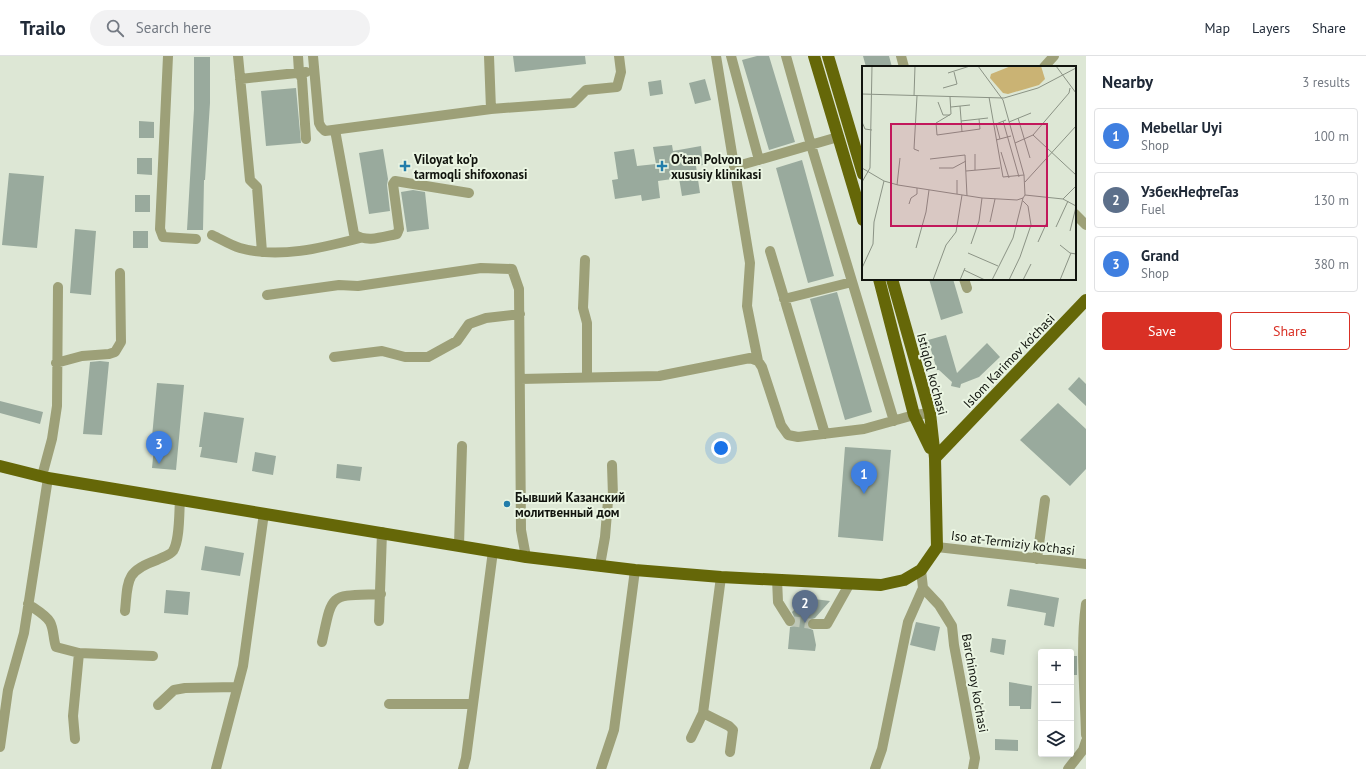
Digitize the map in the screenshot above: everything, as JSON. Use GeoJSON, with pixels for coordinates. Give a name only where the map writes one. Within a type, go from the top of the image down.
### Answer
{"type":"FeatureCollection","features":[{"type":"Feature","properties":{"kind":"main road"},"geometry":{"type":"LineString","coordinates":[[814,56],[862,217]]}},
{"type":"Feature","properties":{"kind":"main road"},"geometry":{"type":"LineString","coordinates":[[828,56],[862,171]]}},
{"type":"Feature","properties":{"kind":"main road","name":"Istiqlol ko'chasi"},"geometry":{"type":"LineString","coordinates":[[879,280],[914,414],[935,458]]}},
{"type":"Feature","properties":{"kind":"main road","name":"Istiqlol ko'chasi"},"geometry":{"type":"LineString","coordinates":[[892,280],[930,412],[935,458]]}},
{"type":"Feature","properties":{"kind":"main road","name":"Islom Karimov ko'chasi"},"geometry":{"type":"LineString","coordinates":[[935,458],[1086,300]]}},
{"type":"Feature","properties":{"kind":"main road"},"geometry":{"type":"LineString","coordinates":[[0,466],[45,477],[493,550],[526,557],[635,570],[721,577],[881,585],[904,580],[921,570],[937,547],[935,458]]}},
{"type":"Feature","properties":{"kind":"street"},"geometry":{"type":"LineString","coordinates":[[168,56],[160,229],[163,237],[196,240]]}},
{"type":"Feature","properties":{"kind":"street"},"geometry":{"type":"LineString","coordinates":[[238,56],[250,180],[257,187],[262,252]]}},
{"type":"Feature","properties":{"kind":"street"},"geometry":{"type":"LineString","coordinates":[[298,56],[299,72],[302,79],[306,139]]}},
{"type":"Feature","properties":{"kind":"street"},"geometry":{"type":"LineString","coordinates":[[312,56],[319,123],[320,127],[325,131],[491,109],[573,103],[586,90],[617,87],[621,72],[619,56]]}},
{"type":"Feature","properties":{"kind":"street"},"geometry":{"type":"LineString","coordinates":[[489,56],[491,109]]}},
{"type":"Feature","properties":{"kind":"street"},"geometry":{"type":"LineString","coordinates":[[716,56],[750,263],[747,306],[758,361],[762,367],[781,425],[788,435],[798,437],[864,429],[914,414],[930,412]]}},
{"type":"Feature","properties":{"kind":"street"},"geometry":{"type":"LineString","coordinates":[[732,56],[759,160]]}},
{"type":"Feature","properties":{"kind":"street"},"geometry":{"type":"LineString","coordinates":[[786,56],[811,145],[894,421]]}},
{"type":"Feature","properties":{"kind":"street"},"geometry":{"type":"LineString","coordinates":[[901,56],[904,66]]}},
{"type":"Feature","properties":{"kind":"street"},"geometry":{"type":"LineString","coordinates":[[1045,66],[1054,56]]}},
{"type":"Feature","properties":{"kind":"street"},"geometry":{"type":"LineString","coordinates":[[240,79],[299,72],[314,72]]}},
{"type":"Feature","properties":{"kind":"street"},"geometry":{"type":"LineString","coordinates":[[335,130],[354,234],[360,238]]}},
{"type":"Feature","properties":{"kind":"street"},"geometry":{"type":"LineString","coordinates":[[734,167],[838,136]]}},
{"type":"Feature","properties":{"kind":"street"},"geometry":{"type":"LineString","coordinates":[[212,236],[240,248],[262,252],[292,252],[360,238],[374,239],[397,234],[399,229],[393,184],[395,181],[469,193]]}},
{"type":"Feature","properties":{"kind":"street"},"geometry":{"type":"LineString","coordinates":[[1076,215],[1086,225]]}},
{"type":"Feature","properties":{"kind":"street"},"geometry":{"type":"LineString","coordinates":[[770,251],[825,434]]}},
{"type":"Feature","properties":{"kind":"street"},"geometry":{"type":"LineString","coordinates":[[585,260],[583,308],[587,323],[588,378]]}},
{"type":"Feature","properties":{"kind":"street"},"geometry":{"type":"LineString","coordinates":[[267,295],[339,285],[358,286],[481,268],[512,269],[520,289],[521,530],[526,557]]}},
{"type":"Feature","properties":{"kind":"street"},"geometry":{"type":"LineString","coordinates":[[56,363],[82,356],[115,352],[121,342],[120,273]]}},
{"type":"Feature","properties":{"kind":"street"},"geometry":{"type":"LineString","coordinates":[[784,299],[852,282]]}},
{"type":"Feature","properties":{"kind":"street"},"geometry":{"type":"LineString","coordinates":[[0,747],[8,690],[24,633],[45,477],[57,406],[56,363],[58,287]]}},
{"type":"Feature","properties":{"kind":"street"},"geometry":{"type":"LineString","coordinates":[[334,357],[382,351],[405,357],[428,357],[457,341],[469,324],[486,318],[520,314]]}},
{"type":"Feature","properties":{"kind":"street"},"geometry":{"type":"LineString","coordinates":[[520,379],[659,376],[750,358],[758,361]]}},
{"type":"Feature","properties":{"kind":"street"},"geometry":{"type":"LineString","coordinates":[[459,545],[462,446]]}},
{"type":"Feature","properties":{"kind":"street"},"geometry":{"type":"LineString","coordinates":[[600,566],[605,537],[608,501],[613,496],[612,465]]}},
{"type":"Feature","properties":{"kind":"street"},"geometry":{"type":"LineString","coordinates":[[125,611],[128,580],[134,572],[142,565],[166,556],[172,552],[176,543],[180,499]]}},
{"type":"Feature","properties":{"kind":"street"},"geometry":{"type":"LineString","coordinates":[[1037,559],[1045,500]]}},
{"type":"Feature","properties":{"kind":"street"},"geometry":{"type":"LineString","coordinates":[[216,769],[236,687],[243,666],[264,513]]}},
{"type":"Feature","properties":{"kind":"street"},"geometry":{"type":"LineString","coordinates":[[379,621],[382,532]]}},
{"type":"Feature","properties":{"kind":"street","name":"Iso at-Termiziy ko'chasi"},"geometry":{"type":"LineString","coordinates":[[937,547],[1086,564]]}},
{"type":"Feature","properties":{"kind":"street"},"geometry":{"type":"LineString","coordinates":[[462,769],[466,758],[493,550]]}},
{"type":"Feature","properties":{"kind":"street"},"geometry":{"type":"LineString","coordinates":[[601,769],[614,730],[635,570]]}},
{"type":"Feature","properties":{"kind":"street"},"geometry":{"type":"LineString","coordinates":[[875,769],[882,749],[908,622],[923,588],[921,570]]}},
{"type":"Feature","properties":{"kind":"street"},"geometry":{"type":"LineString","coordinates":[[691,738],[703,713],[721,577]]}},
{"type":"Feature","properties":{"kind":"street"},"geometry":{"type":"LineString","coordinates":[[777,579],[778,602],[790,621]]}},
{"type":"Feature","properties":{"kind":"street"},"geometry":{"type":"LineString","coordinates":[[813,624],[827,624],[850,583]]}},
{"type":"Feature","properties":{"kind":"street","name":"Barchinoy ko'chasi"},"geometry":{"type":"LineString","coordinates":[[923,588],[939,605],[952,626],[954,645],[975,758],[973,769]]}},
{"type":"Feature","properties":{"kind":"street"},"geometry":{"type":"LineString","coordinates":[[322,642],[329,606],[336,598],[344,595],[381,594]]}},
{"type":"Feature","properties":{"kind":"street"},"geometry":{"type":"LineString","coordinates":[[28,604],[39,611],[51,623],[53,639],[56,647],[79,652],[153,656]]}},
{"type":"Feature","properties":{"kind":"street"},"geometry":{"type":"LineString","coordinates":[[1086,604],[1083,635],[1084,712],[1086,735]]}},
{"type":"Feature","properties":{"kind":"street"},"geometry":{"type":"LineString","coordinates":[[75,739],[73,716],[79,652]]}},
{"type":"Feature","properties":{"kind":"street"},"geometry":{"type":"LineString","coordinates":[[158,705],[174,690],[185,688],[236,687]]}},
{"type":"Feature","properties":{"kind":"street"},"geometry":{"type":"LineString","coordinates":[[388,704],[472,704]]}},
{"type":"Feature","properties":{"kind":"street"},"geometry":{"type":"LineString","coordinates":[[703,713],[730,726],[733,730],[730,752]]}},
{"type":"Feature","properties":{"kind":"street"},"geometry":{"type":"LineString","coordinates":[[1068,769],[1083,750],[1086,740]]}},
{"type":"Feature","properties":{"kind":"building"},"geometry":{"type":"Polygon","coordinates":[[[513,56],[585,56],[586,64],[515,72],[513,56]]]}},
{"type":"Feature","properties":{"kind":"building"},"geometry":{"type":"Polygon","coordinates":[[[757,56],[769,56],[795,142],[769,150],[742,60],[757,56]]]}},
{"type":"Feature","properties":{"kind":"building"},"geometry":{"type":"Polygon","coordinates":[[[863,56],[889,56],[892,66],[866,66],[863,56]]]}},
{"type":"Feature","properties":{"kind":"building"},"geometry":{"type":"Polygon","coordinates":[[[194,57],[210,57],[210,103],[204,180],[203,230],[187,230],[194,109],[194,57]]]}},
{"type":"Feature","properties":{"kind":"building"},"geometry":{"type":"Polygon","coordinates":[[[705,79],[711,100],[695,104],[689,83],[705,79]]]}},
{"type":"Feature","properties":{"kind":"building"},"geometry":{"type":"Polygon","coordinates":[[[661,80],[663,94],[650,96],[648,82],[661,80]]]}},
{"type":"Feature","properties":{"kind":"building"},"geometry":{"type":"Polygon","coordinates":[[[296,88],[301,143],[266,146],[261,91],[296,88]]]}},
{"type":"Feature","properties":{"kind":"building"},"geometry":{"type":"Polygon","coordinates":[[[139,121],[154,122],[154,138],[139,138],[139,121]]]}},
{"type":"Feature","properties":{"kind":"building"},"geometry":{"type":"Polygon","coordinates":[[[672,145],[673,151],[701,146],[703,165],[696,166],[700,193],[682,196],[679,178],[658,181],[660,198],[642,201],[641,195],[615,199],[612,180],[618,179],[614,152],[634,149],[637,166],[656,164],[653,147],[672,145]]]}},
{"type":"Feature","properties":{"kind":"building"},"geometry":{"type":"Polygon","coordinates":[[[383,149],[388,179],[387,185],[390,211],[369,214],[359,153],[383,149]]]}},
{"type":"Feature","properties":{"kind":"building"},"geometry":{"type":"Polygon","coordinates":[[[137,158],[152,158],[152,175],[137,174],[137,158]]]}},
{"type":"Feature","properties":{"kind":"building"},"geometry":{"type":"Polygon","coordinates":[[[802,160],[834,276],[808,283],[776,168],[802,160]]]}},
{"type":"Feature","properties":{"kind":"building"},"geometry":{"type":"Polygon","coordinates":[[[9,173],[44,176],[37,248],[2,245],[9,173]]]}},
{"type":"Feature","properties":{"kind":"building"},"geometry":{"type":"Polygon","coordinates":[[[413,190],[425,192],[429,229],[407,232],[401,192],[413,190]]]}},
{"type":"Feature","properties":{"kind":"building"},"geometry":{"type":"Polygon","coordinates":[[[135,195],[150,195],[150,212],[135,212],[135,195]]]}},
{"type":"Feature","properties":{"kind":"building"},"geometry":{"type":"Polygon","coordinates":[[[75,229],[96,231],[91,295],[70,293],[75,229]]]}},
{"type":"Feature","properties":{"kind":"building"},"geometry":{"type":"Polygon","coordinates":[[[133,231],[148,231],[148,248],[133,248],[133,231]]]}},
{"type":"Feature","properties":{"kind":"building"},"geometry":{"type":"Polygon","coordinates":[[[929,280],[953,280],[963,313],[941,320],[929,280]]]}},
{"type":"Feature","properties":{"kind":"building"},"geometry":{"type":"Polygon","coordinates":[[[837,292],[872,412],[845,420],[810,299],[837,292]]]}},
{"type":"Feature","properties":{"kind":"building"},"geometry":{"type":"Polygon","coordinates":[[[946,335],[957,373],[987,343],[1000,357],[979,377],[961,384],[960,388],[951,386],[952,382],[939,370],[937,370],[928,340],[946,335]]]}},
{"type":"Feature","properties":{"kind":"building"},"geometry":{"type":"Polygon","coordinates":[[[90,362],[109,362],[102,435],[83,434],[90,362]]]}},
{"type":"Feature","properties":{"kind":"building"},"geometry":{"type":"Polygon","coordinates":[[[1079,377],[1086,384],[1086,406],[1068,389],[1079,377]]]}},
{"type":"Feature","properties":{"kind":"building"},"geometry":{"type":"Polygon","coordinates":[[[157,383],[184,385],[176,470],[152,468],[155,437],[152,437],[157,383]]]}},
{"type":"Feature","properties":{"kind":"building"},"geometry":{"type":"Polygon","coordinates":[[[0,401],[43,412],[40,424],[0,413],[0,401]]]}},
{"type":"Feature","properties":{"kind":"building"},"geometry":{"type":"Polygon","coordinates":[[[1058,403],[1086,429],[1086,469],[1070,486],[1020,440],[1058,403]]]}},
{"type":"Feature","properties":{"kind":"building"},"geometry":{"type":"Polygon","coordinates":[[[204,412],[244,418],[237,463],[200,457],[202,447],[199,447],[204,412]]]}},
{"type":"Feature","properties":{"kind":"building"},"geometry":{"type":"Polygon","coordinates":[[[845,447],[891,450],[883,541],[838,537],[845,447]]]}},
{"type":"Feature","properties":{"kind":"building"},"geometry":{"type":"Polygon","coordinates":[[[255,452],[276,456],[273,475],[252,471],[255,452]]]}},
{"type":"Feature","properties":{"kind":"building"},"geometry":{"type":"Polygon","coordinates":[[[337,464],[362,467],[360,481],[336,478],[337,464]]]}},
{"type":"Feature","properties":{"kind":"building"},"geometry":{"type":"Polygon","coordinates":[[[205,546],[244,553],[240,576],[201,570],[205,546]]]}},
{"type":"Feature","properties":{"kind":"building"},"geometry":{"type":"Polygon","coordinates":[[[1010,589],[1059,598],[1054,627],[1044,625],[1046,613],[1007,606],[1010,589]]]}},
{"type":"Feature","properties":{"kind":"building"},"geometry":{"type":"Polygon","coordinates":[[[166,590],[190,592],[188,615],[164,613],[166,590]]]}},
{"type":"Feature","properties":{"kind":"building"},"geometry":{"type":"Polygon","coordinates":[[[806,598],[830,601],[815,618],[807,621],[808,628],[813,630],[816,645],[815,651],[788,649],[790,627],[794,626],[796,621],[792,612],[806,598]]]}},
{"type":"Feature","properties":{"kind":"building"},"geometry":{"type":"Polygon","coordinates":[[[916,622],[940,627],[935,651],[910,645],[916,622]]]}},
{"type":"Feature","properties":{"kind":"building"},"geometry":{"type":"Polygon","coordinates":[[[992,638],[1006,640],[1004,655],[990,652],[992,638]]]}},
{"type":"Feature","properties":{"kind":"building"},"geometry":{"type":"Polygon","coordinates":[[[1074,656],[1077,656],[1077,675],[1074,675],[1074,656]]]}},
{"type":"Feature","properties":{"kind":"building"},"geometry":{"type":"Polygon","coordinates":[[[1009,682],[1032,686],[1031,709],[1020,709],[1020,706],[1009,706],[1009,682]]]}},
{"type":"Feature","properties":{"kind":"building"},"geometry":{"type":"Polygon","coordinates":[[[995,739],[1018,740],[1018,751],[995,750],[995,739]]]}},
{"type":"Feature","properties":{"kind":"tunnel"},"geometry":{"type":"LineString","coordinates":[[790,621],[813,624]]}},
{"type":"Feature","properties":{"kind":"place","name":"Viloyat ko'p tarmoqli shifoxonasi"},"geometry":{"type":"Point","coordinates":[405,166]}},
{"type":"Feature","properties":{"kind":"place","name":"O'tan Polvon xususiy klinikasi"},"geometry":{"type":"Point","coordinates":[662,166]}},
{"type":"Feature","properties":{"kind":"place","name":"Grand"},"geometry":{"type":"Point","coordinates":[159,464]}},
{"type":"Feature","properties":{"kind":"place","name":"Mebellar Uyi"},"geometry":{"type":"Point","coordinates":[864,494]}},
{"type":"Feature","properties":{"kind":"place","name":"Бывший Казанский молитвенный дом"},"geometry":{"type":"Point","coordinates":[507,504]}},
{"type":"Feature","properties":{"kind":"place","name":"УзбекНефтеГаз"},"geometry":{"type":"Point","coordinates":[805,623]}}]}
